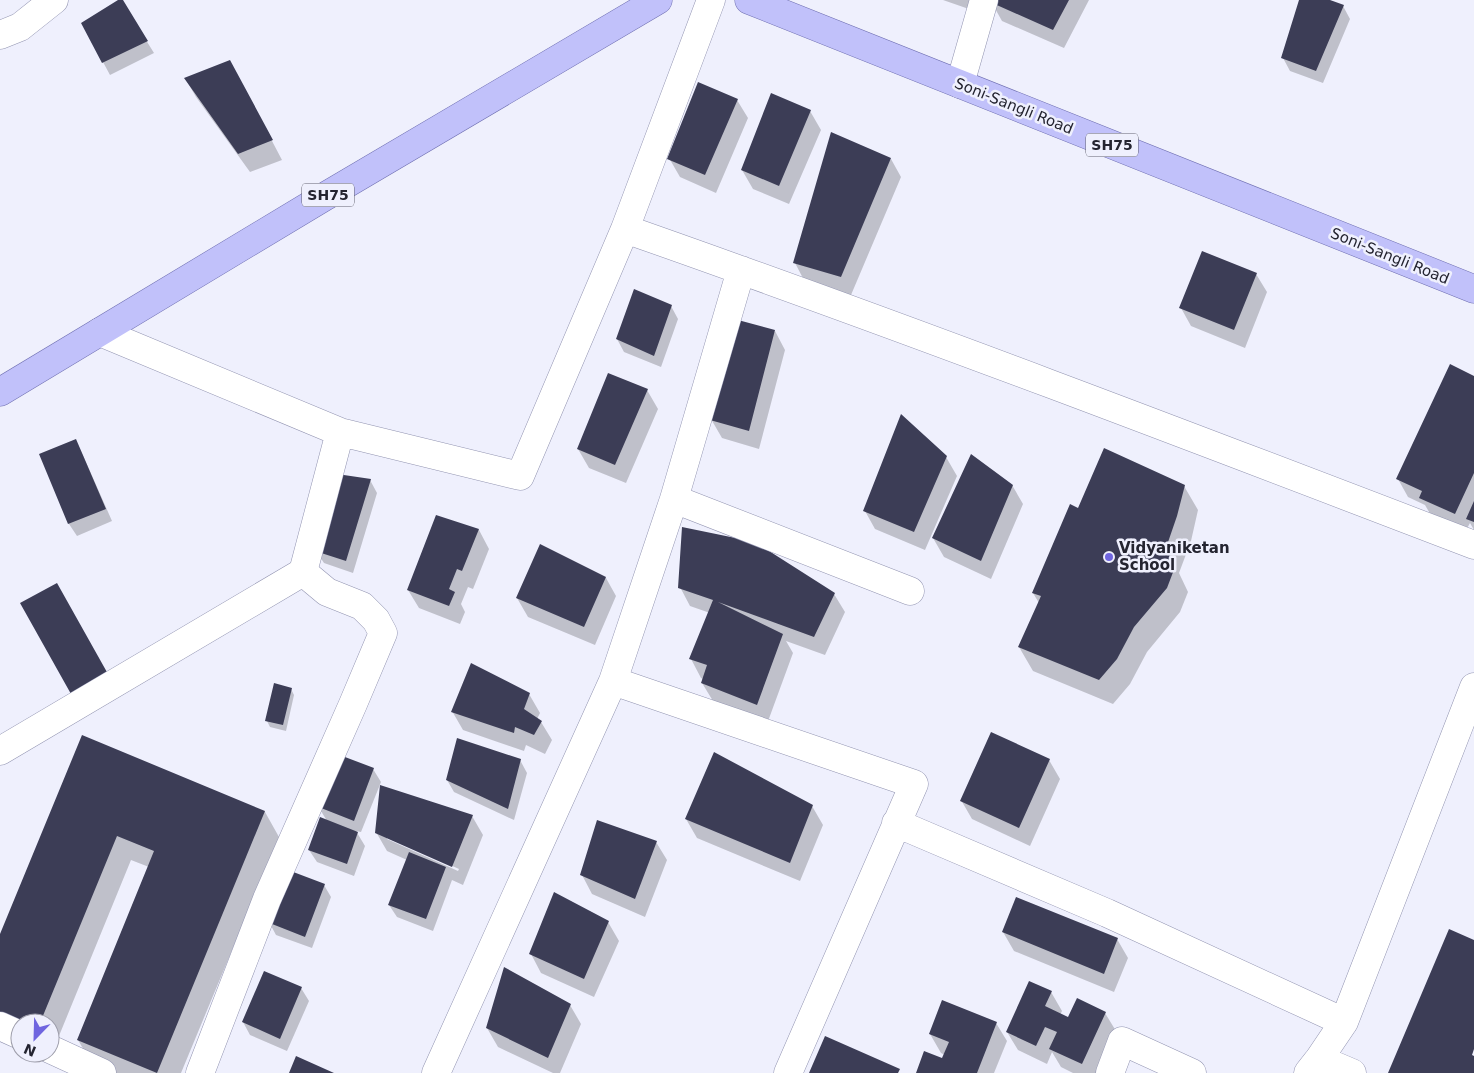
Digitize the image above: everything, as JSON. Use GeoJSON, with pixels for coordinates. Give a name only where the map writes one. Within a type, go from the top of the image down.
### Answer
{"type":"FeatureCollection","features":[{"type":"Feature","properties":{"kind":"main road","name":"SH75"},"geometry":{"type":"LineString","coordinates":[[5,385],[100,332],[658,0]]}},
{"type":"Feature","properties":{"kind":"main road","name":"Soni-Sangli Road"},"geometry":{"type":"LineString","coordinates":[[749,0],[1474,289]]}},
{"type":"Feature","properties":{"kind":"street"},"geometry":{"type":"LineString","coordinates":[[0,35],[20,27],[54,0]]}},
{"type":"Feature","properties":{"kind":"street"},"geometry":{"type":"LineString","coordinates":[[100,332],[340,432],[520,476],[625,229],[711,0]]}},
{"type":"Feature","properties":{"kind":"street"},"geometry":{"type":"LineString","coordinates":[[960,84],[984,0]]}},
{"type":"Feature","properties":{"kind":"street"},"geometry":{"type":"LineString","coordinates":[[625,229],[1160,425],[1474,545]]}},
{"type":"Feature","properties":{"kind":"street"},"geometry":{"type":"LineString","coordinates":[[436,1073],[613,682],[674,499],[741,270]]}},
{"type":"Feature","properties":{"kind":"street"},"geometry":{"type":"LineString","coordinates":[[0,751],[303,572],[340,432]]}},
{"type":"Feature","properties":{"kind":"street"},"geometry":{"type":"LineString","coordinates":[[674,499],[910,591]]}},
{"type":"Feature","properties":{"kind":"street"},"geometry":{"type":"LineString","coordinates":[[200,1073],[267,899],[383,633],[376,620],[362,606],[327,592],[303,572]]}},
{"type":"Feature","properties":{"kind":"street"},"geometry":{"type":"LineString","coordinates":[[613,682],[914,784],[788,1073]]}},
{"type":"Feature","properties":{"kind":"street"},"geometry":{"type":"LineString","coordinates":[[1352,1073],[1313,1066],[1344,1022],[1474,687]]}},
{"type":"Feature","properties":{"kind":"street"},"geometry":{"type":"LineString","coordinates":[[896,823],[1107,913],[1344,1022]]}},
{"type":"Feature","properties":{"kind":"street"},"geometry":{"type":"LineString","coordinates":[[1110,1073],[1122,1041],[1192,1073]]}},
{"type":"Feature","properties":{"kind":"street"},"geometry":{"type":"LineString","coordinates":[[60,1054],[102,1073]]}},
{"type":"Feature","properties":{"kind":"building"},"geometry":{"type":"Polygon","coordinates":[[[118,0],[123,0],[148,41],[102,63],[81,23],[118,0]]]}},
{"type":"Feature","properties":{"kind":"building"},"geometry":{"type":"Polygon","coordinates":[[[991,0],[1069,0],[1053,30],[990,2],[991,0]]]}},
{"type":"Feature","properties":{"kind":"building"},"geometry":{"type":"Polygon","coordinates":[[[1299,0],[1330,0],[1344,5],[1316,71],[1281,58],[1299,0]]]}},
{"type":"Feature","properties":{"kind":"building"},"geometry":{"type":"Polygon","coordinates":[[[230,60],[273,140],[238,154],[184,78],[230,60]]]}},
{"type":"Feature","properties":{"kind":"building"},"geometry":{"type":"Polygon","coordinates":[[[698,82],[738,99],[705,175],[667,159],[698,82]]]}},
{"type":"Feature","properties":{"kind":"building"},"geometry":{"type":"Polygon","coordinates":[[[771,93],[811,110],[779,186],[741,170],[771,93]]]}},
{"type":"Feature","properties":{"kind":"building"},"geometry":{"type":"Polygon","coordinates":[[[831,132],[891,158],[841,277],[793,263],[831,132]]]}},
{"type":"Feature","properties":{"kind":"building"},"geometry":{"type":"Polygon","coordinates":[[[1202,251],[1257,273],[1234,330],[1179,308],[1202,251]]]}},
{"type":"Feature","properties":{"kind":"building"},"geometry":{"type":"Polygon","coordinates":[[[634,289],[672,305],[654,356],[616,339],[634,289]]]}},
{"type":"Feature","properties":{"kind":"building"},"geometry":{"type":"Polygon","coordinates":[[[738,320],[775,330],[749,431],[710,420],[738,320]]]}},
{"type":"Feature","properties":{"kind":"building"},"geometry":{"type":"Polygon","coordinates":[[[1450,364],[1474,376],[1474,473],[1455,514],[1419,498],[1422,491],[1396,479],[1450,364]]]}},
{"type":"Feature","properties":{"kind":"building"},"geometry":{"type":"Polygon","coordinates":[[[608,373],[648,389],[615,465],[577,449],[608,373]]]}},
{"type":"Feature","properties":{"kind":"building"},"geometry":{"type":"Polygon","coordinates":[[[901,414],[947,456],[914,532],[863,511],[901,414]]]}},
{"type":"Feature","properties":{"kind":"building"},"geometry":{"type":"Polygon","coordinates":[[[76,439],[106,509],[68,524],[39,454],[76,439]]]}},
{"type":"Feature","properties":{"kind":"building","name":"Vidyaniketan School"},"geometry":{"type":"Polygon","coordinates":[[[1104,448],[1185,485],[1166,548],[1175,567],[1167,588],[1134,627],[1117,659],[1099,680],[1018,647],[1041,596],[1032,593],[1070,504],[1078,508],[1104,448]]]}},
{"type":"Feature","properties":{"kind":"building"},"geometry":{"type":"Polygon","coordinates":[[[971,454],[1013,485],[981,561],[932,538],[971,454]]]}},
{"type":"Feature","properties":{"kind":"building"},"geometry":{"type":"Polygon","coordinates":[[[337,474],[371,479],[346,561],[315,551],[337,474]]]}},
{"type":"Feature","properties":{"kind":"building"},"geometry":{"type":"Polygon","coordinates":[[[1474,501],[1474,522],[1466,519],[1474,501]]]}},
{"type":"Feature","properties":{"kind":"building"},"geometry":{"type":"Polygon","coordinates":[[[436,515],[479,529],[462,571],[457,569],[449,589],[455,592],[449,606],[407,590],[436,515]]]}},
{"type":"Feature","properties":{"kind":"building"},"geometry":{"type":"Polygon","coordinates":[[[682,527],[755,542],[835,593],[814,637],[718,602],[783,634],[757,705],[701,683],[707,665],[689,659],[713,600],[678,588],[682,527]]]}},
{"type":"Feature","properties":{"kind":"building"},"geometry":{"type":"Polygon","coordinates":[[[540,544],[606,577],[584,627],[516,598],[540,544]]]}},
{"type":"Feature","properties":{"kind":"building"},"geometry":{"type":"Polygon","coordinates":[[[57,583],[108,674],[71,694],[20,603],[57,583]]]}},
{"type":"Feature","properties":{"kind":"building"},"geometry":{"type":"Polygon","coordinates":[[[471,663],[530,693],[524,709],[542,721],[534,735],[515,727],[514,733],[451,712],[471,663]]]}},
{"type":"Feature","properties":{"kind":"building"},"geometry":{"type":"Polygon","coordinates":[[[274,683],[292,688],[283,725],[265,721],[274,683]]]}},
{"type":"Feature","properties":{"kind":"building"},"geometry":{"type":"Polygon","coordinates":[[[991,732],[1050,759],[1019,828],[960,801],[991,732]]]}},
{"type":"Feature","properties":{"kind":"building"},"geometry":{"type":"Polygon","coordinates":[[[82,735],[265,811],[157,1073],[77,1040],[154,851],[117,836],[44,1013],[10,1013],[10,1018],[0,1014],[0,934],[82,735]]]}},
{"type":"Feature","properties":{"kind":"building"},"geometry":{"type":"Polygon","coordinates":[[[457,738],[521,759],[508,809],[446,780],[457,738]]]}},
{"type":"Feature","properties":{"kind":"building"},"geometry":{"type":"Polygon","coordinates":[[[714,752],[813,805],[790,863],[685,819],[714,752]]]}},
{"type":"Feature","properties":{"kind":"building"},"geometry":{"type":"Polygon","coordinates":[[[337,754],[374,768],[354,821],[316,806],[337,754]]]}},
{"type":"Feature","properties":{"kind":"building"},"geometry":{"type":"Polygon","coordinates":[[[380,785],[473,815],[452,867],[375,833],[380,785]]]}},
{"type":"Feature","properties":{"kind":"building"},"geometry":{"type":"Polygon","coordinates":[[[320,817],[358,832],[347,864],[308,850],[320,817]]]}},
{"type":"Feature","properties":{"kind":"building"},"geometry":{"type":"Polygon","coordinates":[[[597,820],[657,841],[635,899],[580,875],[597,820]]]}},
{"type":"Feature","properties":{"kind":"building"},"geometry":{"type":"Polygon","coordinates":[[[409,852],[446,867],[426,919],[388,905],[409,852]]]}},
{"type":"Feature","properties":{"kind":"building"},"geometry":{"type":"Polygon","coordinates":[[[288,870],[325,884],[305,937],[267,922],[288,870]]]}},
{"type":"Feature","properties":{"kind":"building"},"geometry":{"type":"Polygon","coordinates":[[[554,892],[609,921],[584,979],[529,954],[554,892]]]}},
{"type":"Feature","properties":{"kind":"building"},"geometry":{"type":"Polygon","coordinates":[[[1016,897],[1118,938],[1104,974],[1002,932],[1016,897]]]}},
{"type":"Feature","properties":{"kind":"building"},"geometry":{"type":"Polygon","coordinates":[[[1449,929],[1474,940],[1474,1049],[1472,1055],[1474,1056],[1474,1073],[1388,1073],[1449,929]]]}},
{"type":"Feature","properties":{"kind":"building"},"geometry":{"type":"Polygon","coordinates":[[[504,967],[571,1004],[548,1058],[486,1028],[504,967]]]}},
{"type":"Feature","properties":{"kind":"building"},"geometry":{"type":"Polygon","coordinates":[[[264,971],[302,987],[280,1039],[242,1022],[264,971]]]}},
{"type":"Feature","properties":{"kind":"building"},"geometry":{"type":"Polygon","coordinates":[[[1029,981],[1052,991],[1045,1006],[1068,1017],[1077,998],[1106,1012],[1082,1064],[1049,1049],[1057,1032],[1045,1027],[1036,1046],[1006,1032],[1029,981]]]}},
{"type":"Feature","properties":{"kind":"building"},"geometry":{"type":"Polygon","coordinates":[[[942,1000],[997,1022],[977,1073],[916,1073],[924,1051],[942,1058],[949,1042],[929,1034],[942,1000]]]}},
{"type":"Feature","properties":{"kind":"building"},"geometry":{"type":"Polygon","coordinates":[[[825,1036],[900,1069],[898,1073],[809,1073],[825,1036]]]}},
{"type":"Feature","properties":{"kind":"building"},"geometry":{"type":"Polygon","coordinates":[[[296,1056],[334,1073],[289,1073],[296,1056]]]}},
{"type":"Feature","properties":{"kind":"place","name":"Vidyaniketan School"},"geometry":{"type":"Point","coordinates":[1109,557]}}]}
